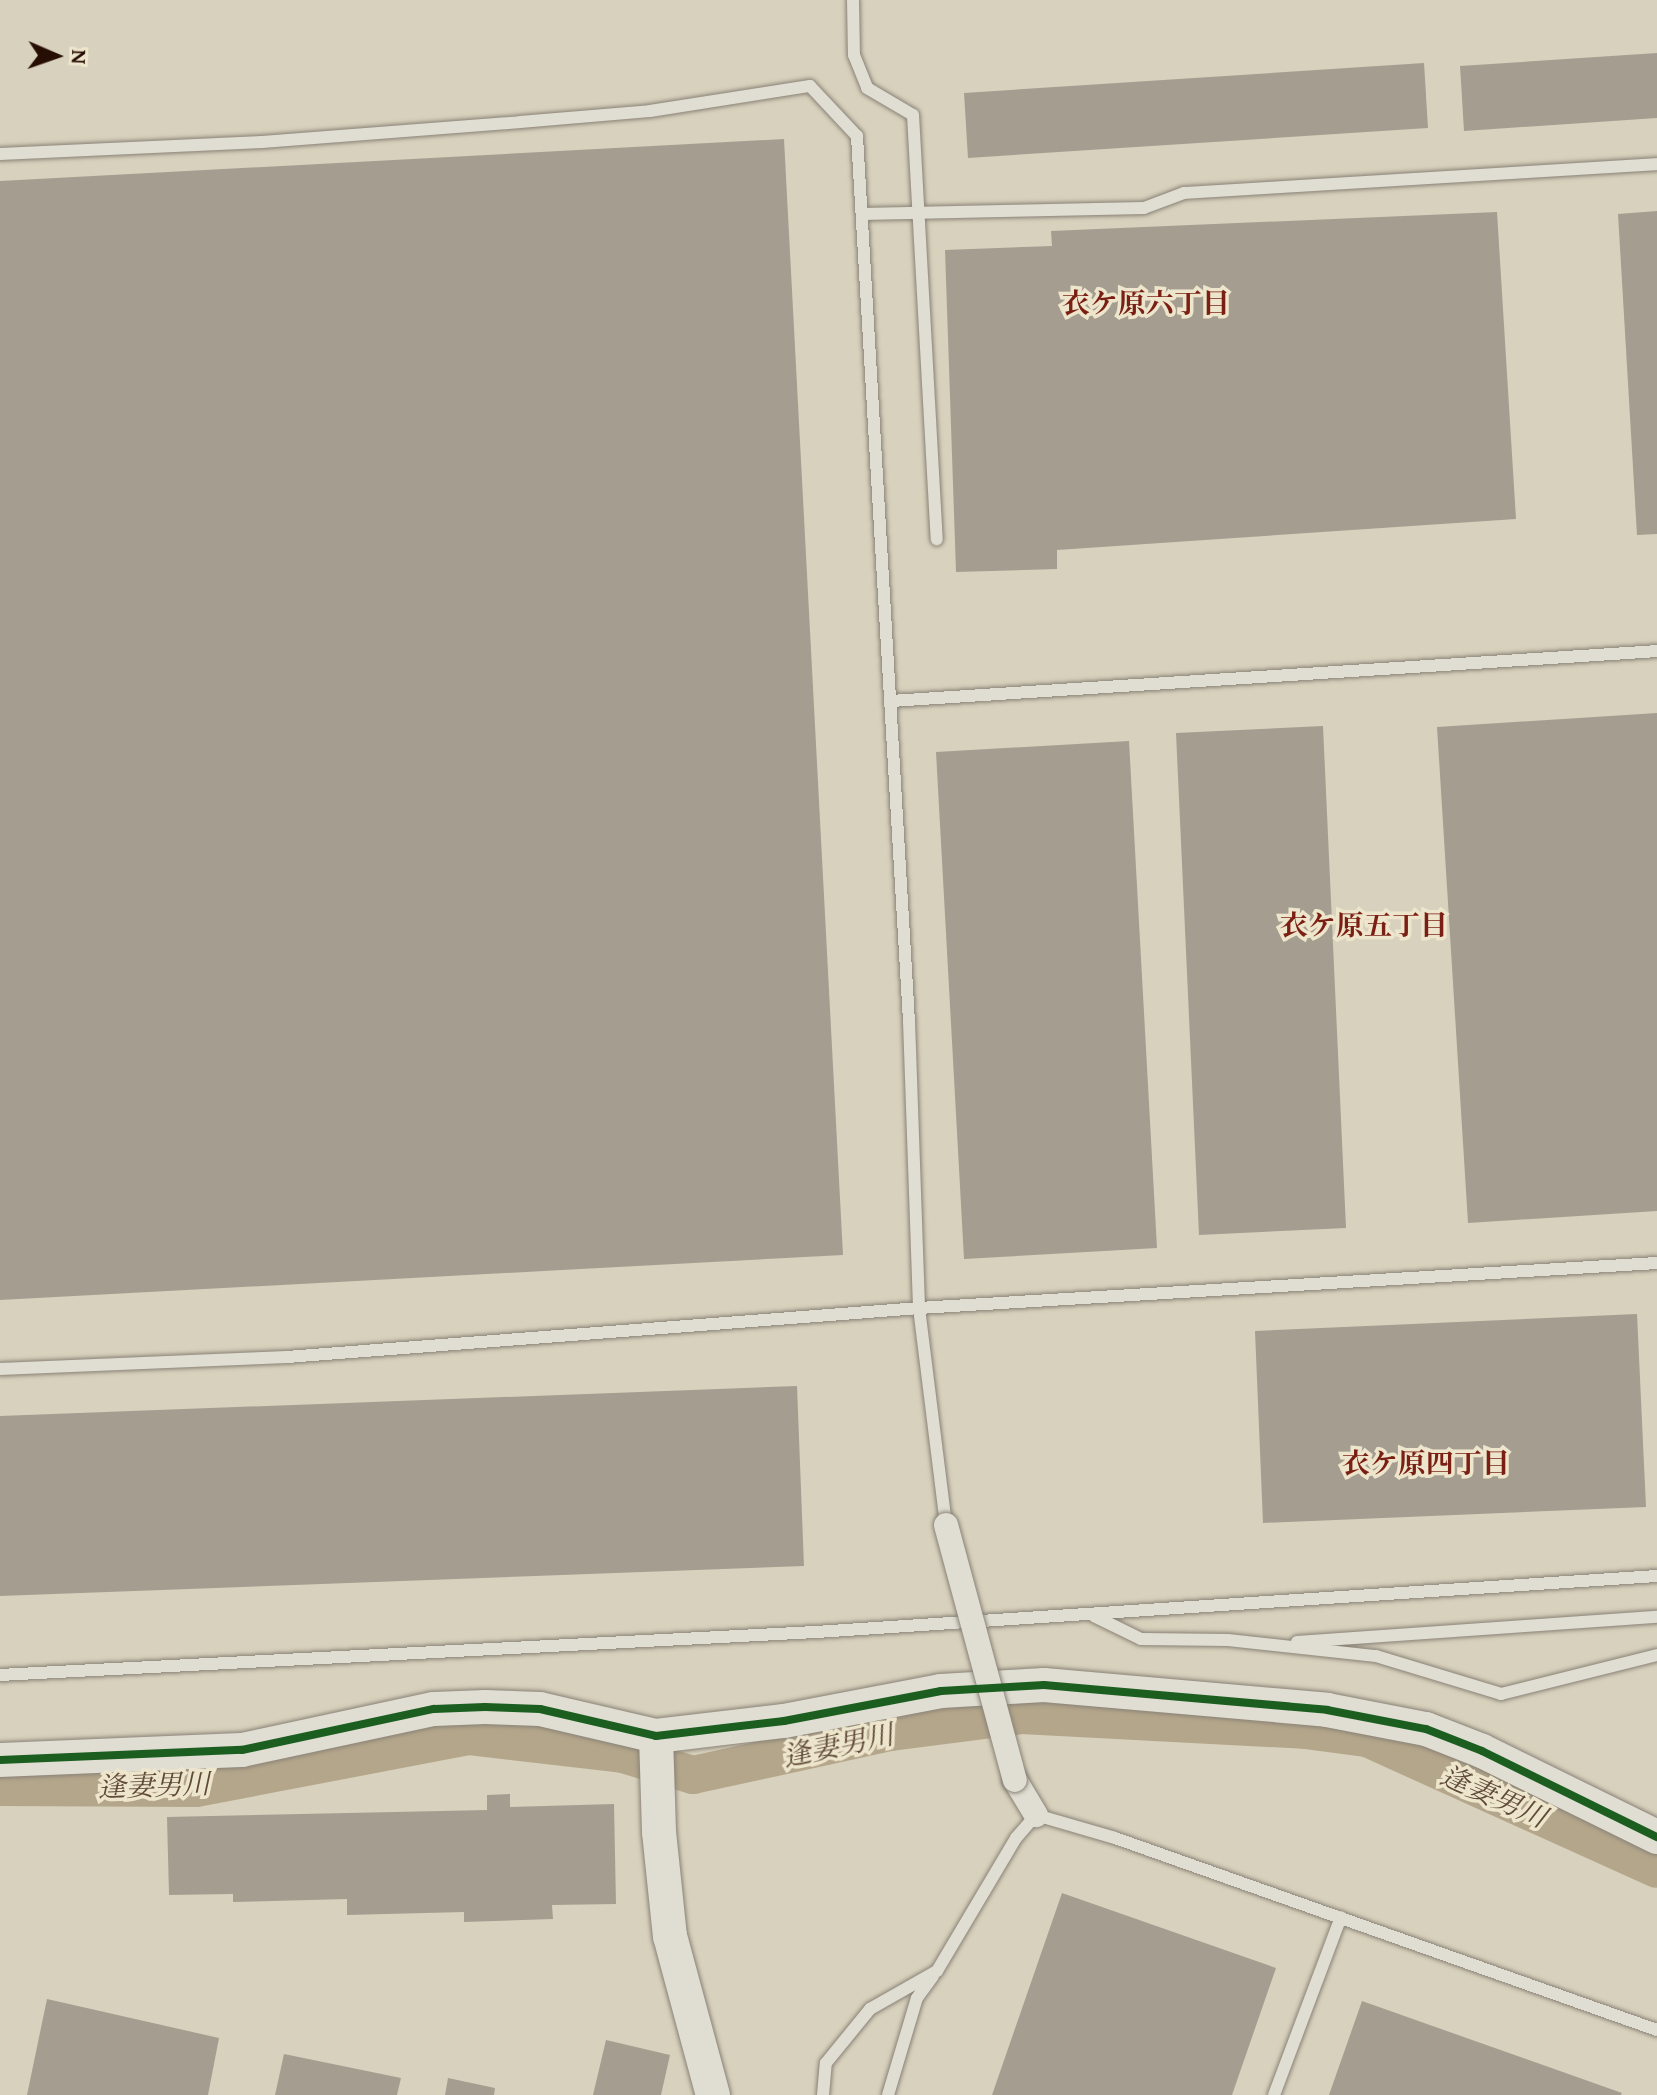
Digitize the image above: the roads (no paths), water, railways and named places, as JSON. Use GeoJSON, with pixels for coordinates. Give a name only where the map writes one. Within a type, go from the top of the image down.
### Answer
{"type":"FeatureCollection","features":[{"type":"Feature","properties":{"kind":"street"},"geometry":{"type":"LineString","coordinates":[[946,1525],[1015,1780],[1036,1815]]}},
{"type":"Feature","properties":{"kind":"street"},"geometry":{"type":"LineString","coordinates":[[0,1760],[242,1750],[434,1709],[485,1707],[540,1709],[657,1757],[784,1721],[861,1704],[995,1686],[1068,1687],[1327,1710],[1426,1729],[1468,1745],[1657,1837]]}},
{"type":"Feature","properties":{"kind":"street"},"geometry":{"type":"LineString","coordinates":[[657,1757],[670,1936],[713,2095]]}},
{"type":"Feature","properties":{"kind":"lane"},"geometry":{"type":"LineString","coordinates":[[853,0],[854,55],[867,88],[913,115],[922,216],[937,539]]}},
{"type":"Feature","properties":{"kind":"lane"},"geometry":{"type":"LineString","coordinates":[[0,154],[262,142],[621,114],[810,86],[857,136],[891,701],[919,1308],[946,1525]]}},
{"type":"Feature","properties":{"kind":"lane"},"geometry":{"type":"LineString","coordinates":[[862,214],[922,216],[1144,208],[1184,193],[1657,164]]}},
{"type":"Feature","properties":{"kind":"lane"},"geometry":{"type":"LineString","coordinates":[[891,701],[1657,651]]}},
{"type":"Feature","properties":{"kind":"lane"},"geometry":{"type":"LineString","coordinates":[[0,1369],[287,1357],[919,1308],[1657,1263]]}},
{"type":"Feature","properties":{"kind":"lane"},"geometry":{"type":"LineString","coordinates":[[0,1675],[281,1663],[634,1638],[1091,1615],[1657,1576]]}},
{"type":"Feature","properties":{"kind":"lane"},"geometry":{"type":"LineString","coordinates":[[1091,1615],[1141,1639],[1258,1644],[1376,1656],[1501,1694],[1657,1655]]}},
{"type":"Feature","properties":{"kind":"lane"},"geometry":{"type":"LineString","coordinates":[[1258,1644],[1657,1617]]}},
{"type":"Feature","properties":{"kind":"lane"},"geometry":{"type":"LineString","coordinates":[[888,2095],[917,1998],[937,1971],[1016,1838],[1036,1815],[1341,1917],[1399,1942],[1657,2030]]}},
{"type":"Feature","properties":{"kind":"lane"},"geometry":{"type":"LineString","coordinates":[[1274,2095],[1341,1917]]}},
{"type":"Feature","properties":{"kind":"lane"},"geometry":{"type":"LineString","coordinates":[[823,2095],[826,2063],[870,2009],[937,1971]]}},
{"type":"Feature","properties":{"kind":"waterway","name":"逢妻男川"},"geometry":{"type":"LineString","coordinates":[[0,1787],[196,1788],[468,1736],[623,1754],[693,1775],[891,1732],[1022,1715],[1305,1730],[1367,1738],[1657,1869]]}},
{"type":"Feature","properties":{"kind":"district","name":"衣ケ原六丁目"},"geometry":{"type":"Point","coordinates":[1146,303]}},
{"type":"Feature","properties":{"kind":"district","name":"衣ケ原五丁目"},"geometry":{"type":"Point","coordinates":[1364,925]}},
{"type":"Feature","properties":{"kind":"district","name":"衣ケ原四丁目"},"geometry":{"type":"Point","coordinates":[1426,1463]}}]}
